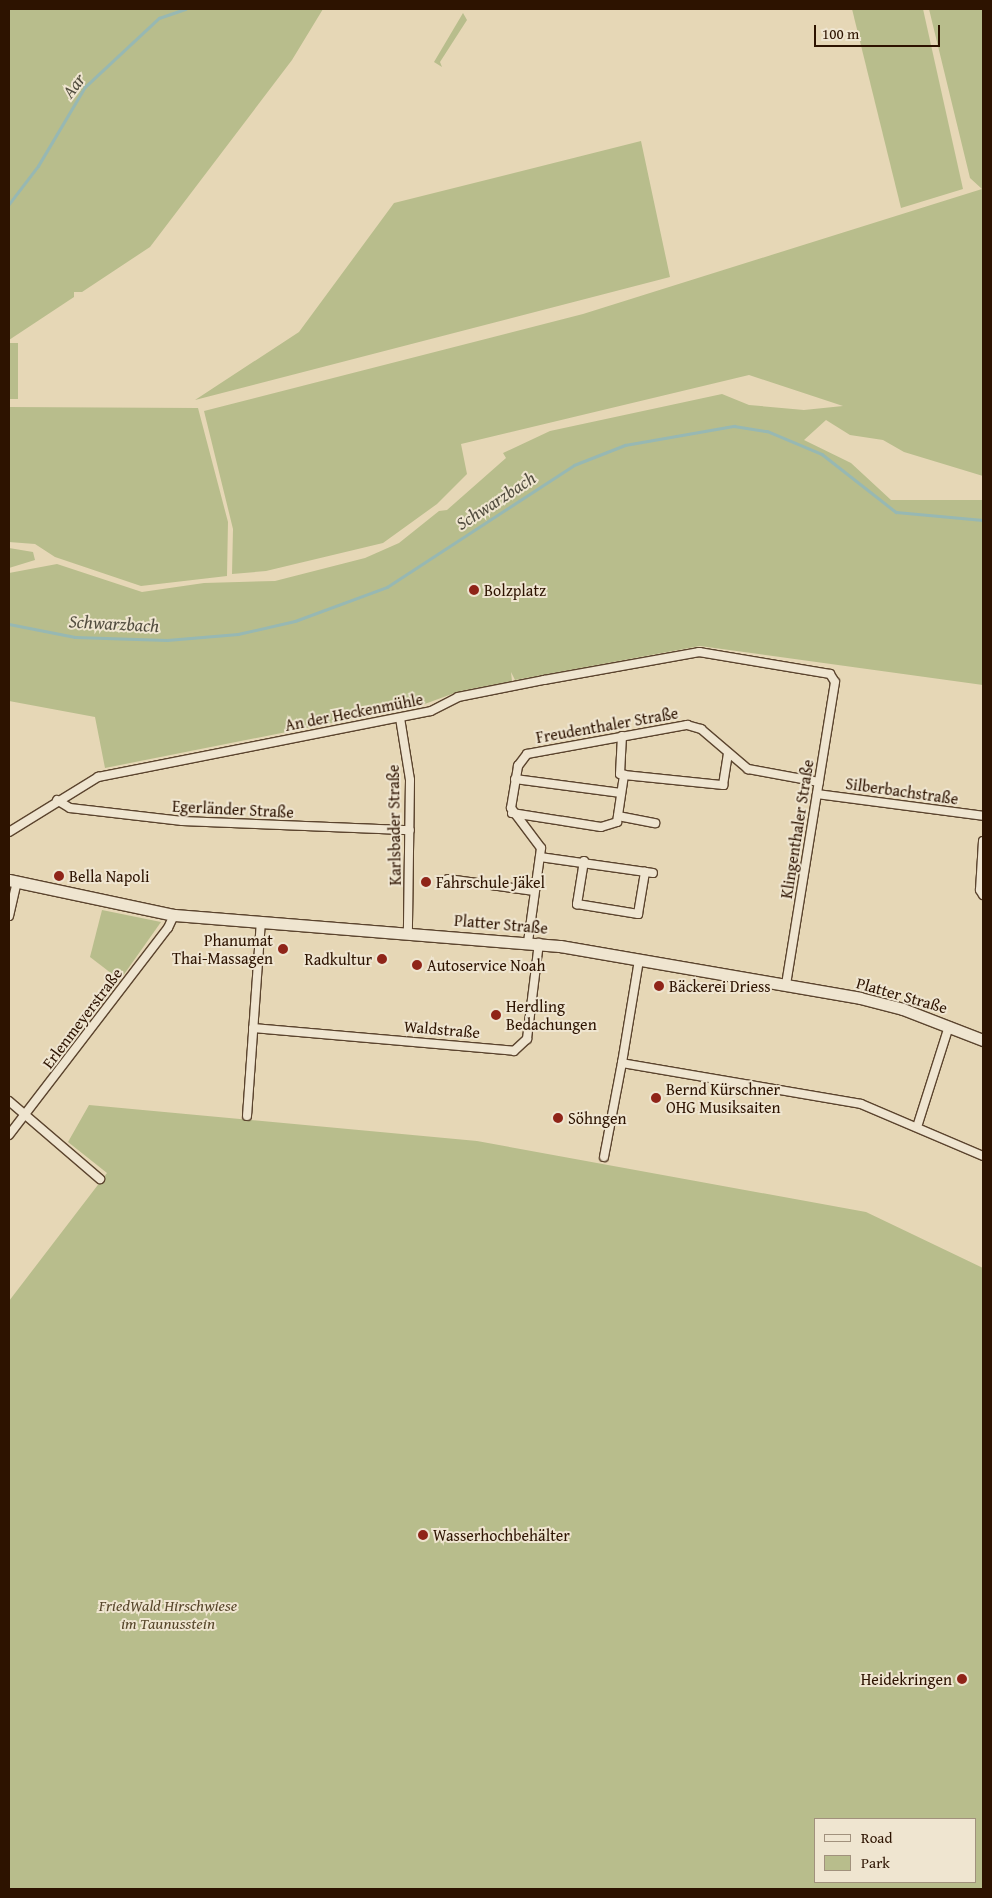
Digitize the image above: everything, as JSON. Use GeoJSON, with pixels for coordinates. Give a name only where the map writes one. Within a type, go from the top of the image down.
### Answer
{"type":"FeatureCollection","features":[{"type":"Feature","properties":{"kind":"main road","name":"Platter Straße"},"geometry":{"type":"LineString","coordinates":[[13,881],[174,915],[534,943],[639,960],[883,1003],[983,1040]]}},
{"type":"Feature","properties":{"kind":"street","name":"An der Heckenmühle"},"geometry":{"type":"LineString","coordinates":[[9,832],[57,800],[98,777],[430,712],[458,697],[699,652],[834,677]]}},
{"type":"Feature","properties":{"kind":"street","name":"Klingenthaler Straße"},"geometry":{"type":"LineString","coordinates":[[786,985],[834,677]]}},
{"type":"Feature","properties":{"kind":"street","name":"Karlsbader Straße"},"geometry":{"type":"LineString","coordinates":[[400,718],[410,770],[408,932]]}},
{"type":"Feature","properties":{"kind":"street","name":"Freudenthaler Straße"},"geometry":{"type":"LineString","coordinates":[[512,813],[515,779],[520,759],[531,752],[687,724],[701,729],[728,753],[759,772],[819,782]]}},
{"type":"Feature","properties":{"kind":"street"},"geometry":{"type":"LineString","coordinates":[[622,736],[620,774],[624,775],[723,785],[728,753]]}},
{"type":"Feature","properties":{"kind":"street"},"geometry":{"type":"LineString","coordinates":[[512,813],[601,827],[617,822],[624,775]]}},
{"type":"Feature","properties":{"kind":"street"},"geometry":{"type":"LineString","coordinates":[[515,779],[622,793]]}},
{"type":"Feature","properties":{"kind":"street","name":"Silberbachstraße"},"geometry":{"type":"LineString","coordinates":[[817,794],[983,816]]}},
{"type":"Feature","properties":{"kind":"street","name":"Egerländer Straße"},"geometry":{"type":"LineString","coordinates":[[57,800],[70,808],[182,821],[410,830]]}},
{"type":"Feature","properties":{"kind":"street"},"geometry":{"type":"LineString","coordinates":[[512,813],[537,839],[540,857],[534,891],[534,943]]}},
{"type":"Feature","properties":{"kind":"street"},"geometry":{"type":"LineString","coordinates":[[618,816],[655,823]]}},
{"type":"Feature","properties":{"kind":"street"},"geometry":{"type":"LineString","coordinates":[[983,841],[980,890],[983,895]]}},
{"type":"Feature","properties":{"kind":"street"},"geometry":{"type":"LineString","coordinates":[[540,857],[584,861],[654,873]]}},
{"type":"Feature","properties":{"kind":"street"},"geometry":{"type":"LineString","coordinates":[[584,861],[577,904],[638,914],[645,872]]}},
{"type":"Feature","properties":{"kind":"street"},"geometry":{"type":"LineString","coordinates":[[448,879],[534,891]]}},
{"type":"Feature","properties":{"kind":"street"},"geometry":{"type":"LineString","coordinates":[[9,916],[13,881]]}},
{"type":"Feature","properties":{"kind":"street","name":"Erlenmeyerstraße"},"geometry":{"type":"LineString","coordinates":[[9,1135],[168,928],[174,915]]}},
{"type":"Feature","properties":{"kind":"street"},"geometry":{"type":"LineString","coordinates":[[247,1116],[261,922]]}},
{"type":"Feature","properties":{"kind":"street","name":"Waldstraße"},"geometry":{"type":"LineString","coordinates":[[253,1028],[514,1051],[526,1039],[534,943]]}},
{"type":"Feature","properties":{"kind":"street"},"geometry":{"type":"LineString","coordinates":[[604,1157],[639,960]]}},
{"type":"Feature","properties":{"kind":"street"},"geometry":{"type":"LineString","coordinates":[[918,1127],[949,1026]]}},
{"type":"Feature","properties":{"kind":"street"},"geometry":{"type":"LineString","coordinates":[[622,1063],[861,1104],[983,1156]]}},
{"type":"Feature","properties":{"kind":"street"},"geometry":{"type":"LineString","coordinates":[[9,1101],[100,1179]]}},
{"type":"Feature","properties":{"kind":"green space"},"geometry":{"type":"Polygon","coordinates":[[[9,9],[323,9],[292,60],[150,247],[82,292],[74,292],[74,297],[9,340],[9,9]]]}},
{"type":"Feature","properties":{"kind":"green space"},"geometry":{"type":"Polygon","coordinates":[[[852,9],[923,9],[963,189],[901,208],[852,9]]]}},
{"type":"Feature","properties":{"kind":"green space"},"geometry":{"type":"Polygon","coordinates":[[[929,9],[983,9],[983,476],[904,452],[883,440],[850,435],[826,420],[804,440],[851,463],[891,500],[983,500],[983,685],[700,646],[515,680],[511,672],[512,681],[460,691],[422,705],[105,768],[95,717],[9,701],[9,573],[57,564],[142,592],[204,583],[275,581],[365,558],[399,543],[439,511],[447,510],[506,458],[503,453],[550,431],[722,394],[749,405],[804,410],[843,406],[749,375],[461,444],[467,474],[437,504],[383,543],[266,571],[232,574],[233,529],[204,411],[583,314],[982,189],[970,178],[929,9]]]}},
{"type":"Feature","properties":{"kind":"green space"},"geometry":{"type":"Polygon","coordinates":[[[463,13],[467,20],[440,62],[442,67],[434,62],[463,13]]]}},
{"type":"Feature","properties":{"kind":"green space"},"geometry":{"type":"Polygon","coordinates":[[[641,141],[670,277],[195,400],[299,332],[394,203],[641,141]]]}},
{"type":"Feature","properties":{"kind":"green space"},"geometry":{"type":"Polygon","coordinates":[[[9,343],[18,343],[18,399],[9,399],[9,343]]]}},
{"type":"Feature","properties":{"kind":"green space"},"geometry":{"type":"Polygon","coordinates":[[[9,407],[198,408],[228,522],[227,576],[141,586],[55,557],[35,544],[9,542],[9,407]]]}},
{"type":"Feature","properties":{"kind":"green space"},"geometry":{"type":"Polygon","coordinates":[[[9,548],[33,552],[35,560],[9,568],[9,548]]]}},
{"type":"Feature","properties":{"kind":"green space"},"geometry":{"type":"Polygon","coordinates":[[[102,910],[161,922],[120,980],[90,957],[102,910]]]}},
{"type":"Feature","properties":{"kind":"green space","name":"FriedWald Hirschwiese im Taunusstein"},"geometry":{"type":"Polygon","coordinates":[[[89,1105],[477,1141],[866,1212],[983,1268],[983,1889],[9,1889],[9,1301],[107,1173],[68,1142],[89,1105]]]}},
{"type":"Feature","properties":{"kind":"waterway","name":"Aar"},"geometry":{"type":"LineString","coordinates":[[9,204],[38,166],[85,87],[159,18],[185,9]]}},
{"type":"Feature","properties":{"kind":"waterway","name":"Schwarzbach"},"geometry":{"type":"LineString","coordinates":[[9,624],[75,637],[167,640],[238,634],[295,621],[387,587],[574,465],[625,445],[734,426],[767,431],[822,454],[896,512],[983,520]]}},
{"type":"Feature","properties":{"kind":"place","name":"Bolzplatz"},"geometry":{"type":"Point","coordinates":[474,590]}},
{"type":"Feature","properties":{"kind":"place","name":"Bella Napoli"},"geometry":{"type":"Point","coordinates":[59,876]}},
{"type":"Feature","properties":{"kind":"place","name":"Fahrschule Jäkel"},"geometry":{"type":"Point","coordinates":[426,882]}},
{"type":"Feature","properties":{"kind":"place","name":"Phanumat Thai-Massagen"},"geometry":{"type":"Point","coordinates":[283,949]}},
{"type":"Feature","properties":{"kind":"place","name":"Radkultur"},"geometry":{"type":"Point","coordinates":[382,959]}},
{"type":"Feature","properties":{"kind":"place","name":"Autoservice Noah"},"geometry":{"type":"Point","coordinates":[417,965]}},
{"type":"Feature","properties":{"kind":"place","name":"Bäckerei Driess"},"geometry":{"type":"Point","coordinates":[659,986]}},
{"type":"Feature","properties":{"kind":"place","name":"Herdling Bedachungen"},"geometry":{"type":"Point","coordinates":[496,1015]}},
{"type":"Feature","properties":{"kind":"place","name":"Bernd Kürschner OHG Musiksaiten"},"geometry":{"type":"Point","coordinates":[656,1098]}},
{"type":"Feature","properties":{"kind":"place","name":"Söhngen"},"geometry":{"type":"Point","coordinates":[558,1118]}},
{"type":"Feature","properties":{"kind":"place","name":"Wasserhochbehälter"},"geometry":{"type":"Point","coordinates":[423,1535]}},
{"type":"Feature","properties":{"kind":"place","name":"Heidekringen"},"geometry":{"type":"Point","coordinates":[962,1679]}}]}
